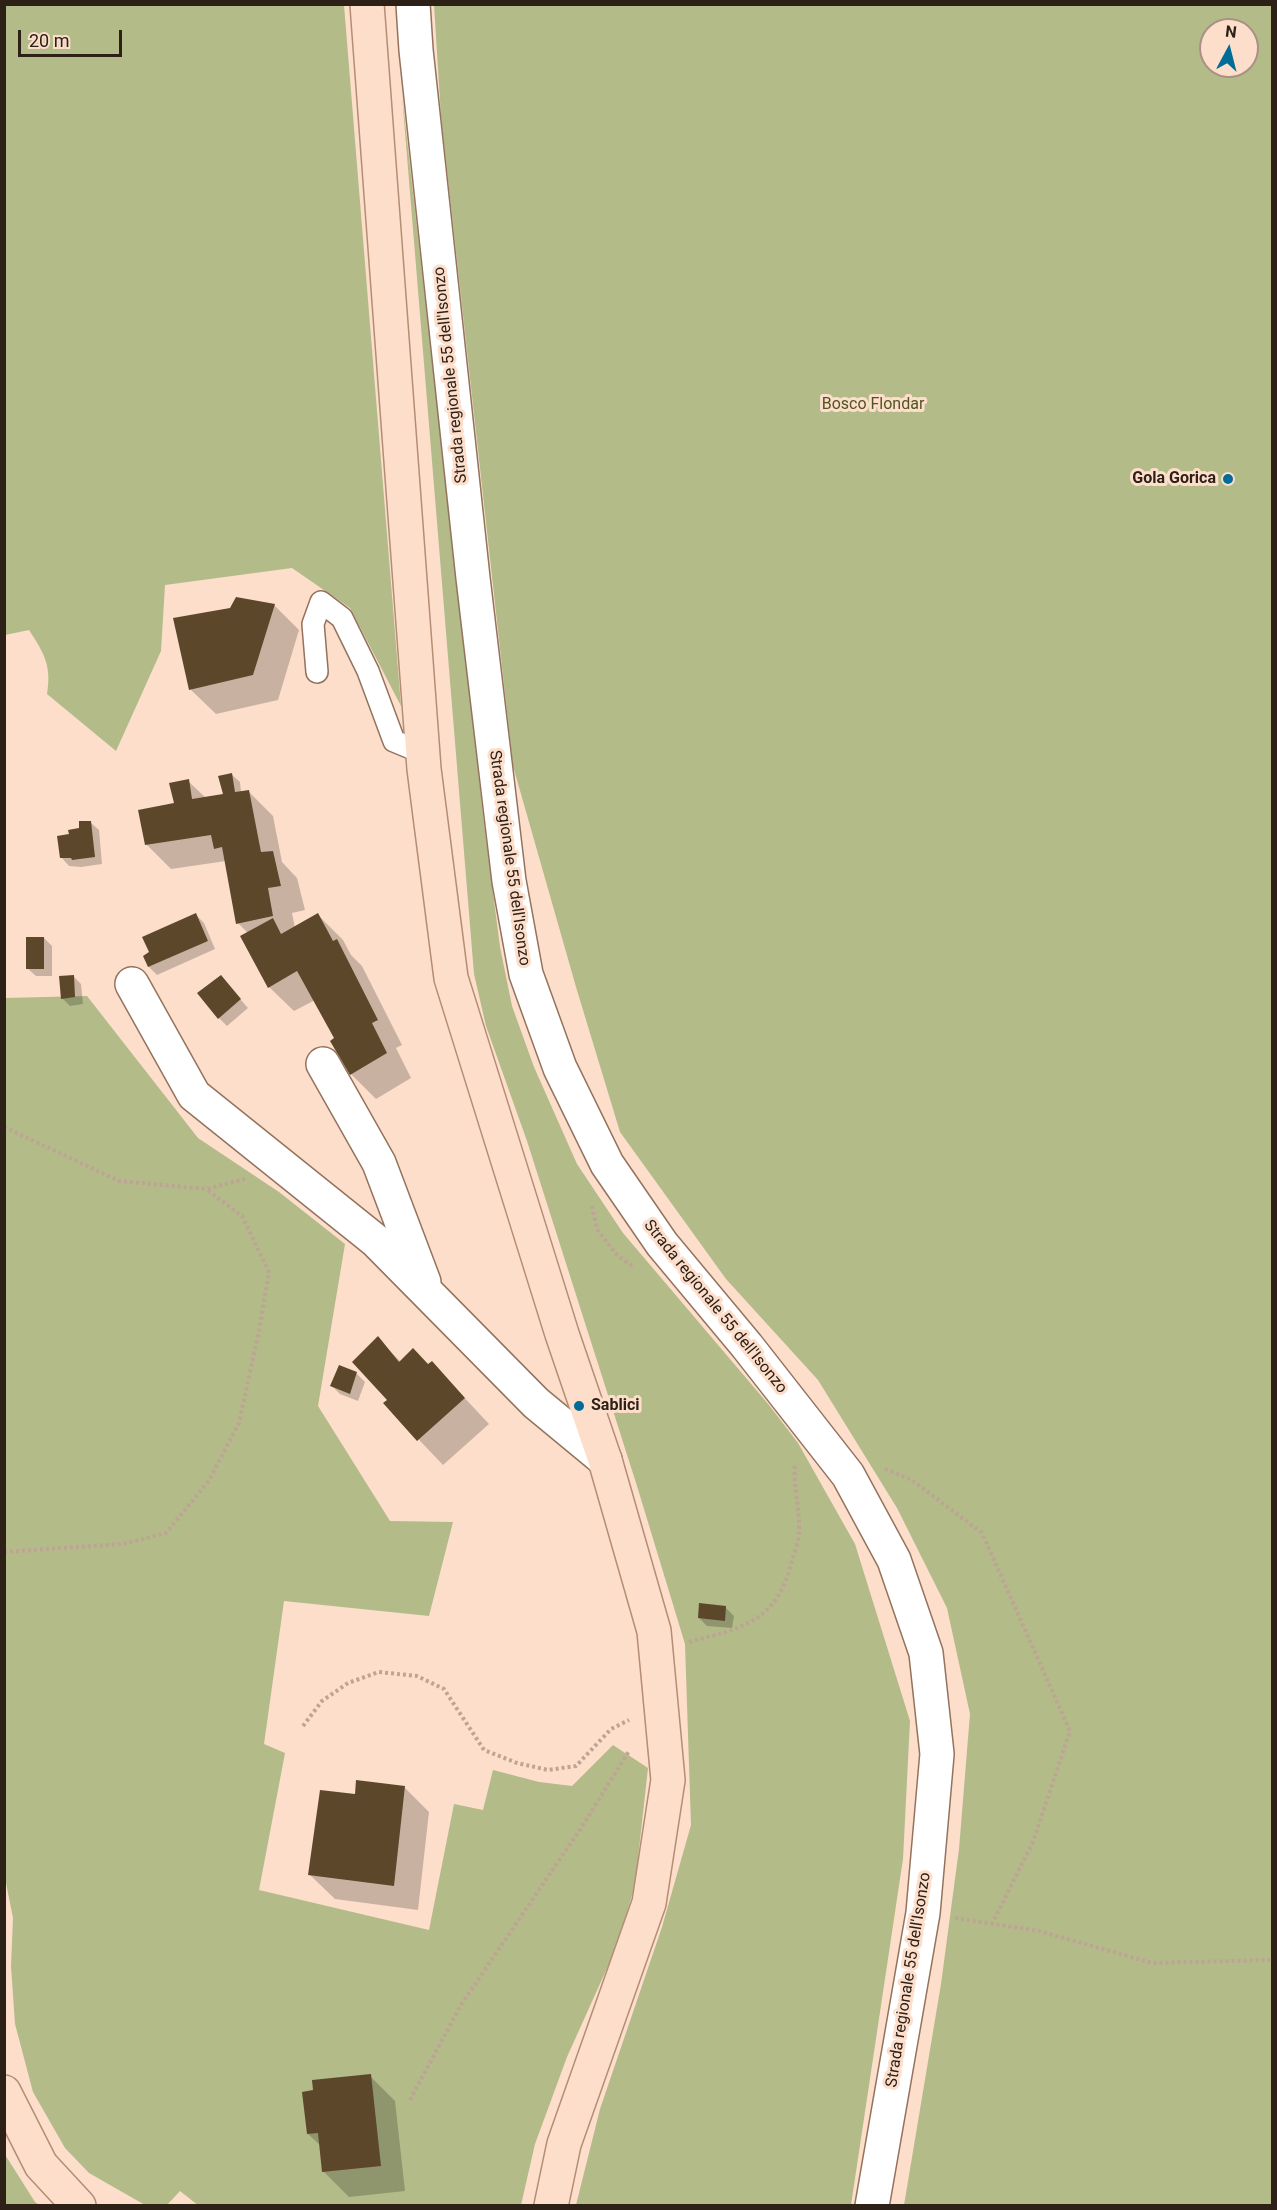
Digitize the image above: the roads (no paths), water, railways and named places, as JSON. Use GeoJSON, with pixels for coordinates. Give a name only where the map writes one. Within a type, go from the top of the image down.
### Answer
{"type":"FeatureCollection","features":[{"type":"Feature","properties":{"kind":"main road"},"geometry":{"type":"LineString","coordinates":[[367,4],[423,753],[451,978],[562,1334],[605,1460],[654,1631],[668,1780],[649,1903],[564,2144],[551,2205]]}},
{"type":"Feature","properties":{"kind":"main road","name":"Strada regionale 55 dell'Isonzo"},"geometry":{"type":"LineString","coordinates":[[413,4],[416,50],[476,601],[509,881],[526,974],[560,1068],[607,1164],[662,1244],[747,1346],[848,1475],[894,1560],[926,1653],[937,1754],[923,1913],[872,2205]]}},
{"type":"Feature","properties":{"kind":"main road"},"geometry":{"type":"LineString","coordinates":[[132,984],[194,1095],[376,1241],[536,1403],[605,1460]]}},
{"type":"Feature","properties":{"kind":"main road"},"geometry":{"type":"LineString","coordinates":[[323,1064],[379,1163],[429,1294]]}},
{"type":"Feature","properties":{"kind":"main road"},"geometry":{"type":"LineString","coordinates":[[4,2092],[41,2165],[79,2205]]}},
{"type":"Feature","properties":{"kind":"lane"},"geometry":{"type":"LineString","coordinates":[[317,672],[313,624],[321,602],[342,618],[368,671],[394,741],[423,753]]}},
{"type":"Feature","properties":{"kind":"place","name":"Gola Gorica"},"geometry":{"type":"Point","coordinates":[1228,479]}},
{"type":"Feature","properties":{"kind":"place","name":"Sablici"},"geometry":{"type":"Point","coordinates":[579,1406]}},
{"type":"Feature","properties":{"kind":"park label","name":"Bosco Flondar"},"geometry":{"type":"Point","coordinates":[873,405]}}]}
